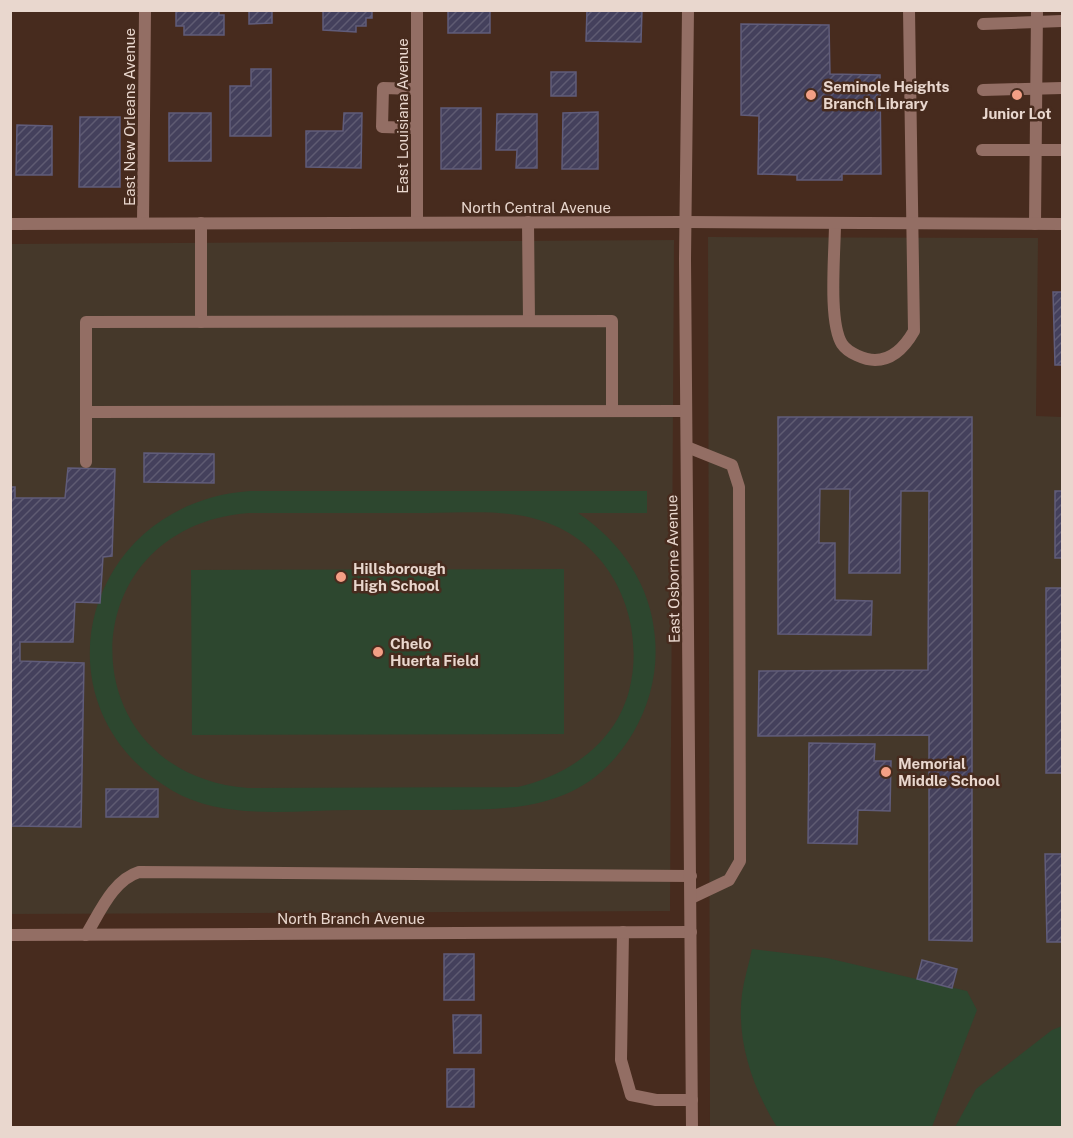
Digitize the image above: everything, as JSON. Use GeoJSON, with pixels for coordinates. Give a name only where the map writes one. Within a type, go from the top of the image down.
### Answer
{"type":"FeatureCollection","features":[{"type":"Feature","properties":{"kind":"street","name":"East New Orleans Avenue"},"geometry":{"type":"LineString","coordinates":[[143,223],[145,10]]}},
{"type":"Feature","properties":{"kind":"street","name":"East Louisiana Avenue"},"geometry":{"type":"LineString","coordinates":[[417,10],[417,222]]}},
{"type":"Feature","properties":{"kind":"street","name":"East Osborne Avenue"},"geometry":{"type":"LineString","coordinates":[[688,10],[686,411],[692,1128]]}},
{"type":"Feature","properties":{"kind":"street"},"geometry":{"type":"LineString","coordinates":[[835,224],[835,326],[843,346],[858,356],[876,360],[905,347],[914,331],[909,10]]}},
{"type":"Feature","properties":{"kind":"street"},"geometry":{"type":"LineString","coordinates":[[1035,224],[1036,16]]}},
{"type":"Feature","properties":{"kind":"street"},"geometry":{"type":"LineString","coordinates":[[983,24],[1024,24],[1036,16],[1062,21]]}},
{"type":"Feature","properties":{"kind":"street"},"geometry":{"type":"LineString","coordinates":[[416,89],[383,88],[382,127],[416,128]]}},
{"type":"Feature","properties":{"kind":"street"},"geometry":{"type":"LineString","coordinates":[[983,90],[1062,88]]}},
{"type":"Feature","properties":{"kind":"street"},"geometry":{"type":"LineString","coordinates":[[982,150],[1062,150]]}},
{"type":"Feature","properties":{"kind":"street","name":"North Central Avenue"},"geometry":{"type":"LineString","coordinates":[[10,224],[417,222],[1062,224]]}},
{"type":"Feature","properties":{"kind":"street"},"geometry":{"type":"LineString","coordinates":[[528,222],[529,321]]}},
{"type":"Feature","properties":{"kind":"street"},"geometry":{"type":"LineString","coordinates":[[201,223],[201,322]]}},
{"type":"Feature","properties":{"kind":"street"},"geometry":{"type":"LineString","coordinates":[[87,462],[87,322],[612,321],[612,410]]}},
{"type":"Feature","properties":{"kind":"street"},"geometry":{"type":"LineString","coordinates":[[87,412],[686,411]]}},
{"type":"Feature","properties":{"kind":"street"},"geometry":{"type":"LineString","coordinates":[[687,447],[732,465],[739,487],[740,861],[729,880],[691,898]]}},
{"type":"Feature","properties":{"kind":"street"},"geometry":{"type":"LineString","coordinates":[[86,935],[119,884],[128,876],[140,872],[691,876]]}},
{"type":"Feature","properties":{"kind":"street"},"geometry":{"type":"LineString","coordinates":[[623,932],[621,1060],[631,1095],[656,1100],[692,1100]]}},
{"type":"Feature","properties":{"kind":"street","name":"North Branch Avenue"},"geometry":{"type":"LineString","coordinates":[[10,935],[691,932]]}},
{"type":"Feature","properties":{"kind":"shaded area","name":"Memorial Middle School"},"geometry":{"type":"Polygon","coordinates":[[[708,237],[1038,238],[1036,416],[1062,417],[1062,1127],[710,1127],[708,237]]]}},
{"type":"Feature","properties":{"kind":"shaded area","name":"Hillsborough High School"},"geometry":{"type":"Polygon","coordinates":[[[674,240],[670,911],[11,914],[10,244],[674,240]]]}},
{"type":"Feature","properties":{"kind":"green space"},"geometry":{"type":"Polygon","coordinates":[[[250,491],[647,491],[647,513],[578,513],[608,537],[620,551],[631,566],[647,600],[656,650],[652,687],[639,722],[616,757],[597,775],[577,789],[530,805],[478,810],[260,812],[215,807],[173,791],[128,754],[101,710],[90,662],[95,614],[114,569],[147,531],[193,504],[250,491]],[[249,513],[189,528],[147,560],[121,602],[112,650],[121,699],[146,741],[189,773],[248,788],[518,787],[555,774],[587,754],[613,726],[622,710],[629,691],[633,664],[633,638],[628,612],[618,587],[604,565],[586,546],[565,531],[539,520],[498,513],[249,513]]]}},
{"type":"Feature","properties":{"kind":"green space","name":"Chelo Huerta Field"},"geometry":{"type":"Polygon","coordinates":[[[564,569],[564,734],[192,735],[191,570],[564,569]]]}},
{"type":"Feature","properties":{"kind":"green space"},"geometry":{"type":"Polygon","coordinates":[[[752,949],[827,958],[967,991],[977,1010],[932,1127],[777,1127],[754,1080],[744,1046],[742,994],[752,949]]]}},
{"type":"Feature","properties":{"kind":"green space"},"geometry":{"type":"Polygon","coordinates":[[[1062,1026],[1062,1127],[955,1127],[976,1089],[1052,1030],[1062,1026]]]}},
{"type":"Feature","properties":{"kind":"building"},"geometry":{"type":"Polygon","coordinates":[[[176,10],[219,10],[219,15],[224,15],[224,35],[184,35],[184,26],[176,26],[176,10]]]}},
{"type":"Feature","properties":{"kind":"building"},"geometry":{"type":"Polygon","coordinates":[[[249,10],[272,10],[272,23],[249,24],[249,10]]]}},
{"type":"Feature","properties":{"kind":"building"},"geometry":{"type":"Polygon","coordinates":[[[372,10],[372,18],[366,18],[366,26],[356,26],[356,32],[323,30],[323,11],[317,11],[372,10]]]}},
{"type":"Feature","properties":{"kind":"building"},"geometry":{"type":"Polygon","coordinates":[[[448,10],[490,10],[490,33],[448,33],[448,10]]]}},
{"type":"Feature","properties":{"kind":"building"},"geometry":{"type":"Polygon","coordinates":[[[587,10],[642,10],[641,42],[586,41],[587,10]]]}},
{"type":"Feature","properties":{"kind":"building","name":"Seminole Heights Branch Library"},"geometry":{"type":"Polygon","coordinates":[[[741,24],[829,25],[830,74],[880,75],[881,174],[842,174],[842,180],[797,180],[797,175],[758,174],[759,116],[741,115],[741,24]]]}},
{"type":"Feature","properties":{"kind":"building"},"geometry":{"type":"Polygon","coordinates":[[[251,69],[271,69],[271,136],[230,136],[230,86],[251,86],[251,69]]]}},
{"type":"Feature","properties":{"kind":"building"},"geometry":{"type":"Polygon","coordinates":[[[551,72],[576,72],[576,96],[551,96],[551,72]]]}},
{"type":"Feature","properties":{"kind":"building"},"geometry":{"type":"Polygon","coordinates":[[[441,108],[481,108],[481,169],[441,169],[441,108]]]}},
{"type":"Feature","properties":{"kind":"building"},"geometry":{"type":"Polygon","coordinates":[[[598,112],[598,169],[562,169],[563,113],[598,112]]]}},
{"type":"Feature","properties":{"kind":"building"},"geometry":{"type":"Polygon","coordinates":[[[169,113],[211,113],[211,161],[169,161],[169,113]]]}},
{"type":"Feature","properties":{"kind":"building"},"geometry":{"type":"Polygon","coordinates":[[[344,113],[362,113],[361,168],[306,167],[306,131],[343,131],[344,113]]]}},
{"type":"Feature","properties":{"kind":"building"},"geometry":{"type":"Polygon","coordinates":[[[497,114],[537,114],[537,168],[516,168],[517,150],[496,150],[497,114]]]}},
{"type":"Feature","properties":{"kind":"building"},"geometry":{"type":"Polygon","coordinates":[[[80,117],[120,117],[120,187],[79,187],[80,117]]]}},
{"type":"Feature","properties":{"kind":"building"},"geometry":{"type":"Polygon","coordinates":[[[17,125],[52,126],[52,175],[16,175],[17,125]]]}},
{"type":"Feature","properties":{"kind":"building"},"geometry":{"type":"Polygon","coordinates":[[[1053,292],[1062,292],[1062,365],[1055,365],[1053,292]]]}},
{"type":"Feature","properties":{"kind":"building"},"geometry":{"type":"Polygon","coordinates":[[[778,417],[972,417],[972,941],[929,940],[929,735],[758,736],[759,671],[928,670],[929,491],[901,491],[900,573],[849,573],[850,489],[820,489],[819,543],[835,543],[835,600],[872,601],[871,635],[778,634],[778,417]]]}},
{"type":"Feature","properties":{"kind":"building"},"geometry":{"type":"Polygon","coordinates":[[[144,453],[214,454],[214,483],[144,482],[144,453]]]}},
{"type":"Feature","properties":{"kind":"building"},"geometry":{"type":"Polygon","coordinates":[[[68,468],[115,469],[112,556],[103,557],[100,603],[75,602],[73,642],[20,642],[20,661],[84,663],[81,827],[10,826],[10,487],[15,487],[15,498],[65,498],[68,468]]]}},
{"type":"Feature","properties":{"kind":"building"},"geometry":{"type":"Polygon","coordinates":[[[1055,491],[1062,491],[1062,558],[1055,558],[1055,491]]]}},
{"type":"Feature","properties":{"kind":"building"},"geometry":{"type":"Polygon","coordinates":[[[1046,588],[1062,588],[1062,773],[1046,773],[1046,588]]]}},
{"type":"Feature","properties":{"kind":"building"},"geometry":{"type":"Polygon","coordinates":[[[809,743],[875,744],[874,761],[891,761],[890,811],[858,810],[857,844],[808,843],[809,743]]]}},
{"type":"Feature","properties":{"kind":"building"},"geometry":{"type":"Polygon","coordinates":[[[106,789],[158,789],[158,817],[106,817],[106,789]]]}},
{"type":"Feature","properties":{"kind":"building"},"geometry":{"type":"Polygon","coordinates":[[[1045,854],[1062,854],[1062,942],[1047,942],[1045,854]]]}},
{"type":"Feature","properties":{"kind":"building"},"geometry":{"type":"Polygon","coordinates":[[[444,954],[474,954],[474,1000],[444,1000],[444,954]]]}},
{"type":"Feature","properties":{"kind":"building"},"geometry":{"type":"Polygon","coordinates":[[[922,960],[957,969],[952,988],[917,979],[922,960]]]}},
{"type":"Feature","properties":{"kind":"building"},"geometry":{"type":"Polygon","coordinates":[[[453,1015],[481,1015],[481,1053],[454,1053],[453,1015]]]}},
{"type":"Feature","properties":{"kind":"building"},"geometry":{"type":"Polygon","coordinates":[[[447,1069],[474,1069],[474,1107],[447,1107],[447,1069]]]}},
{"type":"Feature","properties":{"kind":"place","name":"Seminole Heights Branch Library"},"geometry":{"type":"Point","coordinates":[811,95]}},
{"type":"Feature","properties":{"kind":"place","name":"Junior Lot"},"geometry":{"type":"Point","coordinates":[1017,95]}},
{"type":"Feature","properties":{"kind":"place","name":"Hillsborough High School"},"geometry":{"type":"Point","coordinates":[341,577]}},
{"type":"Feature","properties":{"kind":"place","name":"Chelo Huerta Field"},"geometry":{"type":"Point","coordinates":[378,652]}},
{"type":"Feature","properties":{"kind":"place","name":"Memorial Middle School"},"geometry":{"type":"Point","coordinates":[886,772]}}]}
